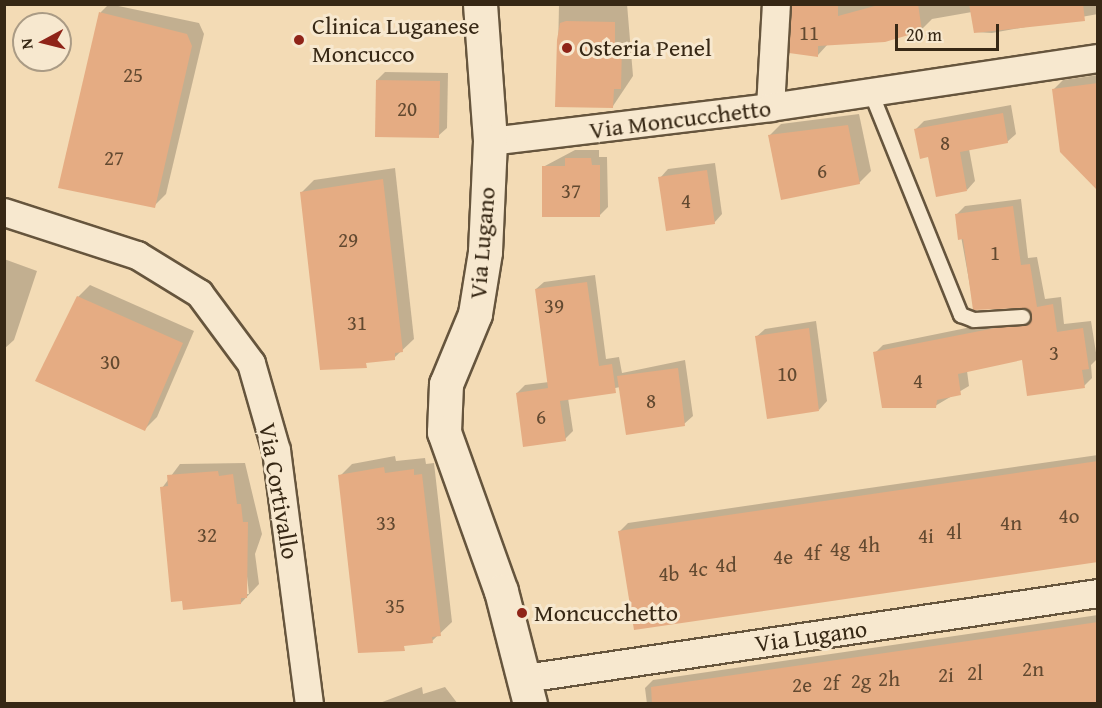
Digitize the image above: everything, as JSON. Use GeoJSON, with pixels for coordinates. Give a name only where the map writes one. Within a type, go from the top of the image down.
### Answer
{"type":"FeatureCollection","features":[{"type":"Feature","properties":{"kind":"street","name":"Via Lugano"},"geometry":{"type":"LineString","coordinates":[[480,4],[490,141],[480,283],[475,314],[446,384],[444,432],[501,591],[528,691],[1098,593]]}},
{"type":"Feature","properties":{"kind":"street"},"geometry":{"type":"LineString","coordinates":[[770,107],[776,4]]}},
{"type":"Feature","properties":{"kind":"street","name":"Via Moncucchetto"},"geometry":{"type":"LineString","coordinates":[[490,141],[770,107],[870,90],[1098,58]]}},
{"type":"Feature","properties":{"kind":"street","name":"Via Cortivallo"},"geometry":{"type":"LineString","coordinates":[[4,212],[137,255],[164,271],[199,293],[251,363],[276,450],[309,704]]}},
{"type":"Feature","properties":{"kind":"lane"},"geometry":{"type":"LineString","coordinates":[[870,90],[961,315],[974,320],[1023,317]]}},
{"type":"Feature","properties":{"kind":"building"},"geometry":{"type":"Polygon","coordinates":[[[792,4],[838,4],[838,16],[882,4],[918,4],[922,31],[885,42],[818,46],[818,57],[789,53],[792,4]]]}},
{"type":"Feature","properties":{"kind":"building"},"geometry":{"type":"Polygon","coordinates":[[[969,4],[1083,4],[1085,21],[974,33],[969,4]]]}},
{"type":"Feature","properties":{"kind":"building"},"geometry":{"type":"Polygon","coordinates":[[[99,12],[187,34],[192,46],[155,208],[58,188],[99,12]]]}},
{"type":"Feature","properties":{"kind":"building"},"geometry":{"type":"Polygon","coordinates":[[[566,21],[615,22],[615,45],[622,45],[621,89],[614,89],[613,108],[555,107],[557,40],[560,23],[566,21]]]}},
{"type":"Feature","properties":{"kind":"building"},"geometry":{"type":"Polygon","coordinates":[[[376,80],[440,81],[439,138],[375,137],[376,80]]]}},
{"type":"Feature","properties":{"kind":"building"},"geometry":{"type":"Polygon","coordinates":[[[1098,83],[1098,191],[1060,152],[1052,89],[1098,83]]]}},
{"type":"Feature","properties":{"kind":"building"},"geometry":{"type":"Polygon","coordinates":[[[1003,113],[1008,143],[960,152],[967,191],[936,197],[928,157],[920,159],[914,129],[1003,113]]]}},
{"type":"Feature","properties":{"kind":"building"},"geometry":{"type":"Polygon","coordinates":[[[848,125],[860,184],[781,200],[768,135],[848,125]]]}},
{"type":"Feature","properties":{"kind":"building"},"geometry":{"type":"Polygon","coordinates":[[[565,158],[591,158],[592,165],[600,165],[600,217],[542,217],[542,166],[565,166],[565,158]]]}},
{"type":"Feature","properties":{"kind":"building"},"geometry":{"type":"Polygon","coordinates":[[[707,170],[715,224],[666,231],[658,177],[707,170]]]}},
{"type":"Feature","properties":{"kind":"building"},"geometry":{"type":"Polygon","coordinates":[[[383,179],[403,352],[395,353],[395,360],[366,363],[367,368],[320,370],[300,192],[383,179]]]}},
{"type":"Feature","properties":{"kind":"building"},"geometry":{"type":"Polygon","coordinates":[[[1013,206],[1021,265],[1030,264],[1037,307],[1053,304],[1057,332],[1083,328],[1089,369],[1082,370],[1085,388],[1027,396],[1022,360],[958,374],[961,395],[937,400],[936,408],[882,408],[873,352],[1031,321],[1031,313],[1023,308],[973,310],[963,239],[958,240],[955,214],[1013,206]]]}},
{"type":"Feature","properties":{"kind":"building"},"geometry":{"type":"Polygon","coordinates":[[[587,282],[599,366],[612,364],[616,393],[560,401],[566,441],[523,447],[516,393],[548,388],[535,289],[587,282]]]}},
{"type":"Feature","properties":{"kind":"building"},"geometry":{"type":"Polygon","coordinates":[[[77,296],[183,343],[145,431],[35,381],[77,296]]]}},
{"type":"Feature","properties":{"kind":"building"},"geometry":{"type":"Polygon","coordinates":[[[809,328],[819,411],[767,419],[755,336],[809,328]]]}},
{"type":"Feature","properties":{"kind":"building"},"geometry":{"type":"Polygon","coordinates":[[[678,368],[685,426],[626,435],[617,376],[678,368]]]}},
{"type":"Feature","properties":{"kind":"building"},"geometry":{"type":"Polygon","coordinates":[[[1098,461],[1098,562],[634,630],[618,531],[1098,461]]]}},
{"type":"Feature","properties":{"kind":"building"},"geometry":{"type":"Polygon","coordinates":[[[384,467],[385,473],[414,469],[414,475],[422,474],[441,636],[432,637],[433,643],[404,646],[405,651],[358,653],[338,475],[384,467]]]}},
{"type":"Feature","properties":{"kind":"building"},"geometry":{"type":"Polygon","coordinates":[[[218,471],[219,476],[233,474],[237,504],[241,504],[243,522],[248,522],[247,598],[241,598],[241,604],[183,610],[182,601],[171,602],[160,487],[168,486],[167,475],[218,471]]]}},
{"type":"Feature","properties":{"kind":"building"},"geometry":{"type":"Polygon","coordinates":[[[1098,622],[1098,704],[652,704],[651,687],[1098,622]]]}},
{"type":"Feature","properties":{"kind":"place","name":"Clinica Luganese Moncucco"},"geometry":{"type":"Point","coordinates":[299,40]}},
{"type":"Feature","properties":{"kind":"place","name":"Osteria Penel"},"geometry":{"type":"Point","coordinates":[567,48]}},
{"type":"Feature","properties":{"kind":"place","name":"Moncucchetto"},"geometry":{"type":"Point","coordinates":[522,613]}}]}
